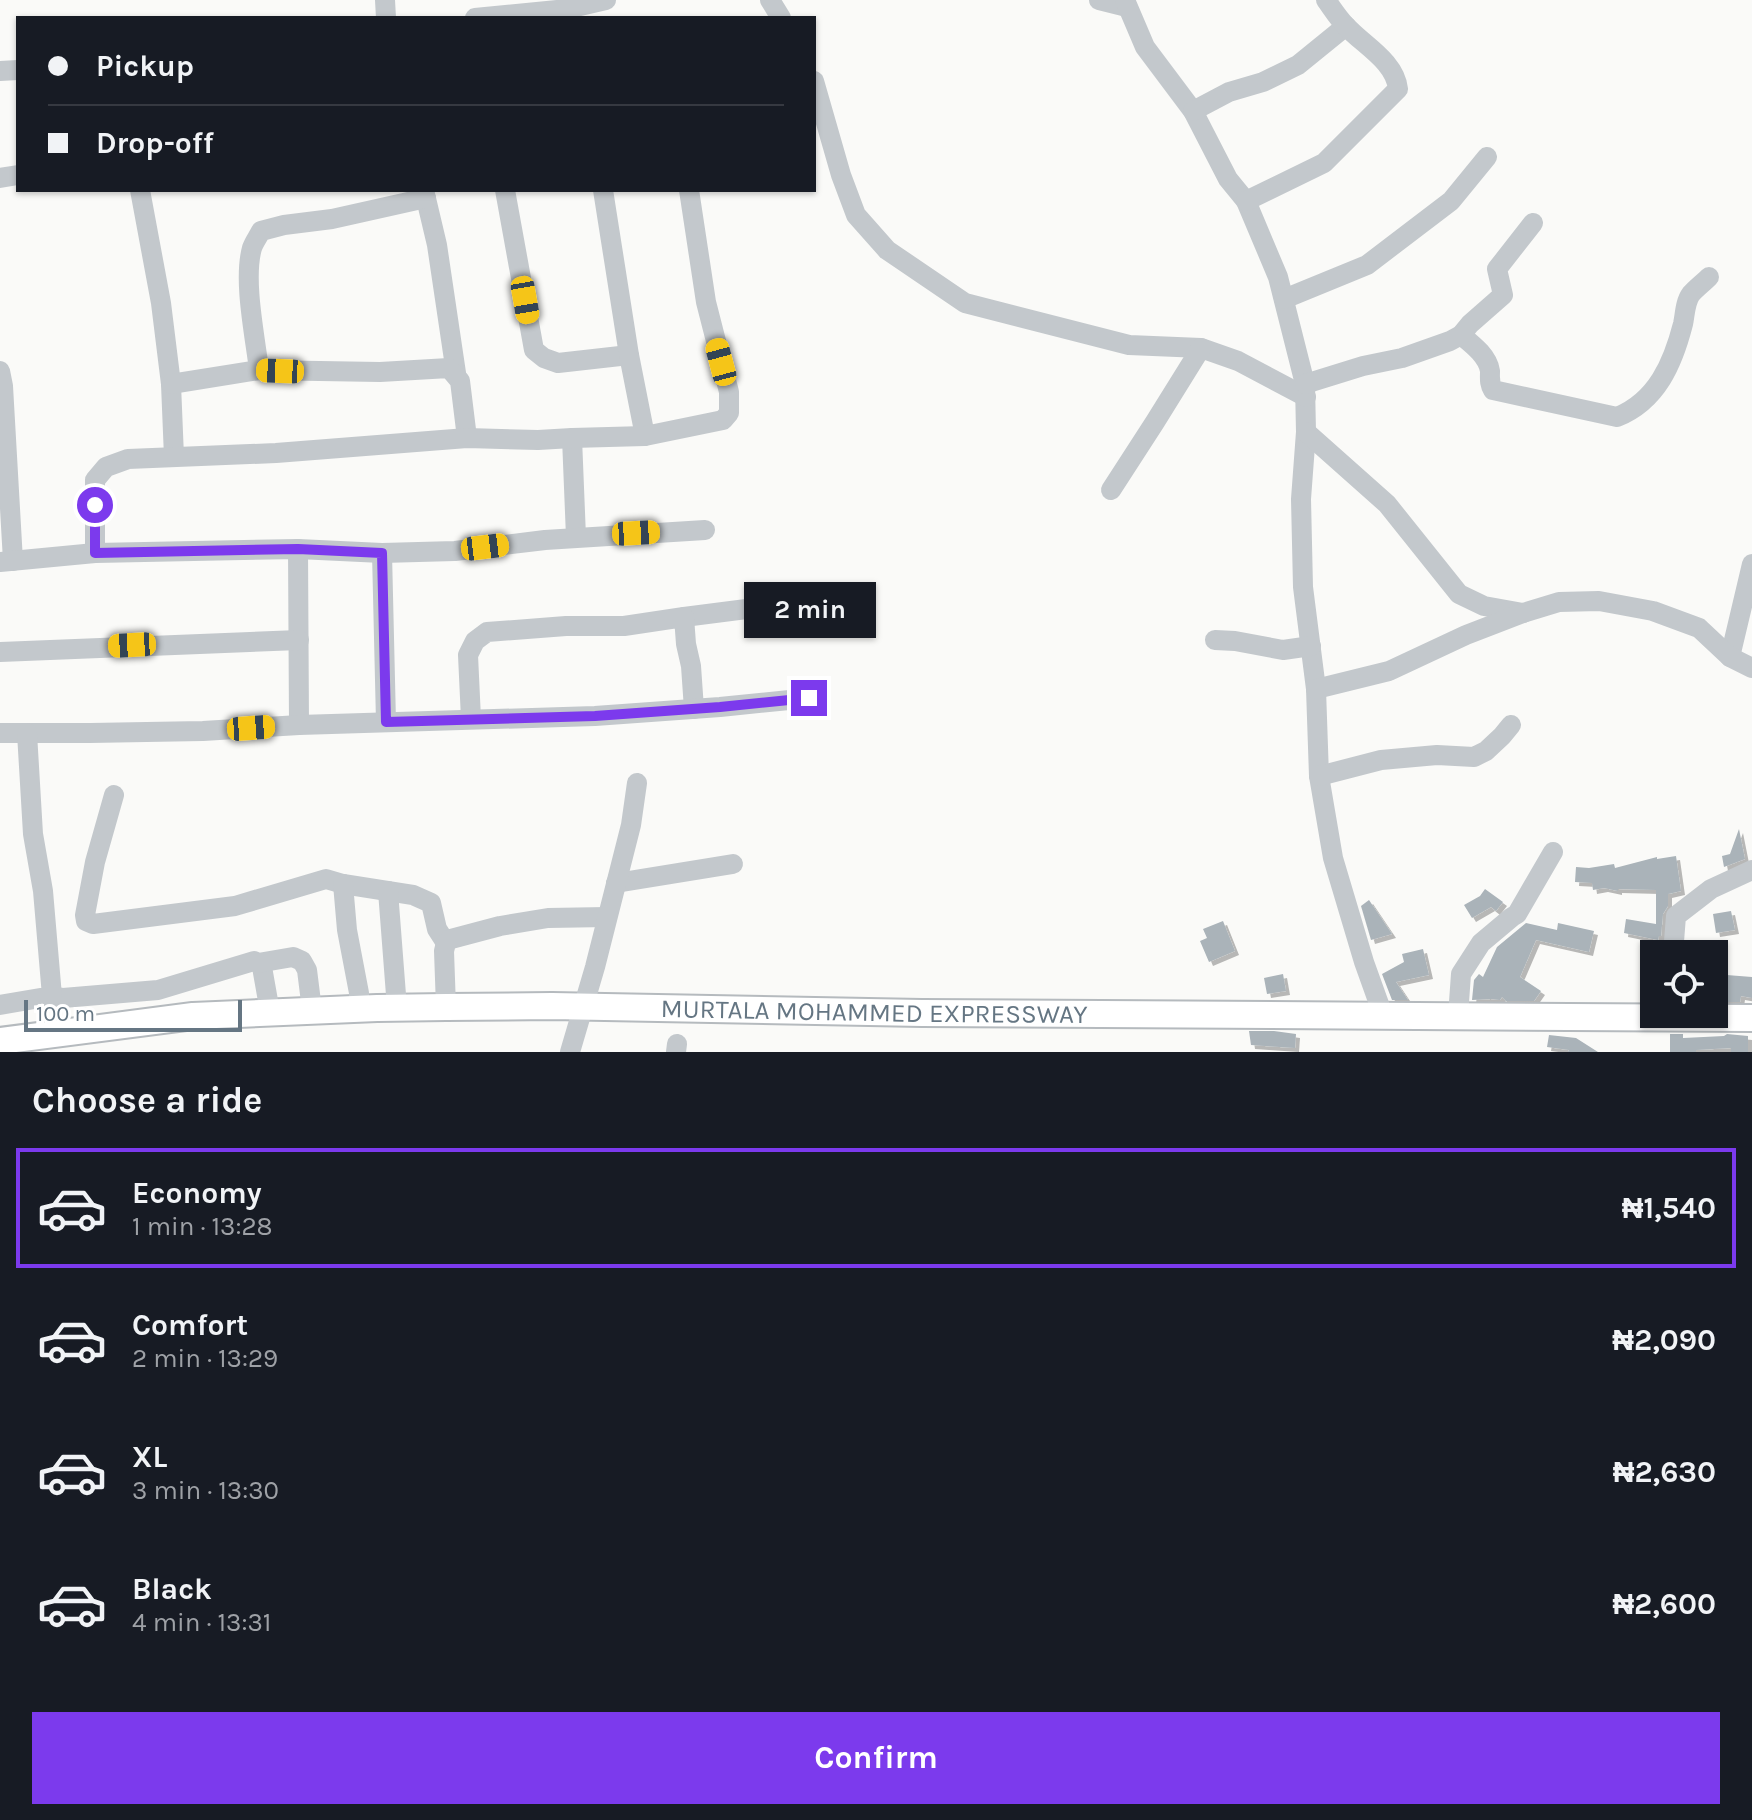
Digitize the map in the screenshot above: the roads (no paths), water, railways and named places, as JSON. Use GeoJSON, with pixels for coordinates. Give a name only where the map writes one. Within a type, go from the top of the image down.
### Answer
{"type":"FeatureCollection","features":[{"type":"Feature","properties":{"kind":"main road","name":"MURTALA MOHAMMED EXPRESSWAY"},"geometry":{"type":"LineString","coordinates":[[0,1041],[193,1016],[397,1008],[583,1006],[922,1013],[1458,1016],[1640,1007]]}},
{"type":"Feature","properties":{"kind":"main road","name":"MURTALA MOHAMMED EXPRESSWAY"},"geometry":{"type":"LineString","coordinates":[[1728,1015],[1752,1018]]}},
{"type":"Feature","properties":{"kind":"street"},"geometry":{"type":"LineString","coordinates":[[523,16],[568,14],[606,0]]}},
{"type":"Feature","properties":{"kind":"street"},"geometry":{"type":"LineString","coordinates":[[1099,0],[1126,4],[1145,47],[1193,111],[1228,179],[1246,201],[1278,277],[1305,390],[1302,573],[1316,689],[1319,776],[1333,858],[1383,1015]]}},
{"type":"Feature","properties":{"kind":"street"},"geometry":{"type":"LineString","coordinates":[[1246,201],[1324,163],[1398,89],[1397,79],[1388,65],[1346,26],[1326,0]]}},
{"type":"Feature","properties":{"kind":"street"},"geometry":{"type":"LineString","coordinates":[[1193,111],[1229,92],[1263,82],[1298,65],[1346,26]]}},
{"type":"Feature","properties":{"kind":"street"},"geometry":{"type":"LineString","coordinates":[[816,88],[856,215],[887,250],[965,303],[1129,345],[1201,348],[1305,390],[1363,366],[1402,358],[1461,335],[1503,295],[1497,269],[1533,223]]}},
{"type":"Feature","properties":{"kind":"street"},"geometry":{"type":"LineString","coordinates":[[1284,299],[1367,265],[1451,201],[1487,157]]}},
{"type":"Feature","properties":{"kind":"street"},"geometry":{"type":"LineString","coordinates":[[140,192],[161,303],[171,384],[174,457]]}},
{"type":"Feature","properties":{"kind":"street"},"geometry":{"type":"LineString","coordinates":[[505,192],[534,350],[558,363],[629,355]]}},
{"type":"Feature","properties":{"kind":"street"},"geometry":{"type":"LineString","coordinates":[[603,192],[645,436]]}},
{"type":"Feature","properties":{"kind":"street"},"geometry":{"type":"LineString","coordinates":[[95,553],[95,480],[106,467],[128,459],[276,453],[467,438],[538,440],[645,436],[723,420],[729,413],[729,392],[706,302],[689,192]]}},
{"type":"Feature","properties":{"kind":"street"},"geometry":{"type":"LineString","coordinates":[[259,370],[250,290],[250,260],[253,244],[261,231],[332,219],[425,194],[437,245],[467,438]]}},
{"type":"Feature","properties":{"kind":"street"},"geometry":{"type":"LineString","coordinates":[[1461,335],[1490,367],[1489,383],[1493,390],[1617,417],[1648,398],[1659,385],[1669,366],[1689,296],[1709,277]]}},
{"type":"Feature","properties":{"kind":"street"},"geometry":{"type":"LineString","coordinates":[[1111,490],[1201,348]]}},
{"type":"Feature","properties":{"kind":"street"},"geometry":{"type":"LineString","coordinates":[[171,384],[259,370],[380,372],[449,368],[456,373]]}},
{"type":"Feature","properties":{"kind":"street"},"geometry":{"type":"LineString","coordinates":[[0,371],[3,386],[7,562],[95,553],[298,549],[382,553],[455,551],[576,537],[705,530]]}},
{"type":"Feature","properties":{"kind":"street"},"geometry":{"type":"LineString","coordinates":[[1306,432],[1387,504],[1459,594],[1484,606],[1523,613]]}},
{"type":"Feature","properties":{"kind":"street"},"geometry":{"type":"LineString","coordinates":[[572,438],[576,537]]}},
{"type":"Feature","properties":{"kind":"street"},"geometry":{"type":"LineString","coordinates":[[298,549],[299,725]]}},
{"type":"Feature","properties":{"kind":"street"},"geometry":{"type":"LineString","coordinates":[[382,553],[386,722]]}},
{"type":"Feature","properties":{"kind":"street"},"geometry":{"type":"LineString","coordinates":[[1730,657],[1752,564]]}},
{"type":"Feature","properties":{"kind":"street"},"geometry":{"type":"LineString","coordinates":[[1316,689],[1389,671],[1466,635],[1559,602],[1599,601],[1653,611],[1699,628],[1730,657],[1752,668]]}},
{"type":"Feature","properties":{"kind":"street"},"geometry":{"type":"LineString","coordinates":[[471,719],[468,655],[475,641],[487,632],[566,626],[624,626],[762,607]]}},
{"type":"Feature","properties":{"kind":"street"},"geometry":{"type":"LineString","coordinates":[[684,617],[694,709]]}},
{"type":"Feature","properties":{"kind":"street"},"geometry":{"type":"LineString","coordinates":[[0,652],[299,640]]}},
{"type":"Feature","properties":{"kind":"street"},"geometry":{"type":"LineString","coordinates":[[1215,640],[1283,650],[1311,646]]}},
{"type":"Feature","properties":{"kind":"street"},"geometry":{"type":"LineString","coordinates":[[0,733],[203,731],[595,716],[809,698]]}},
{"type":"Feature","properties":{"kind":"street"},"geometry":{"type":"LineString","coordinates":[[1319,776],[1381,760],[1437,755],[1474,757],[1486,751],[1511,725]]}},
{"type":"Feature","properties":{"kind":"street"},"geometry":{"type":"LineString","coordinates":[[27,733],[33,834],[43,891],[52,996]]}},
{"type":"Feature","properties":{"kind":"street"},"geometry":{"type":"LineString","coordinates":[[570,1052],[631,825],[637,783]]}},
{"type":"Feature","properties":{"kind":"street"},"geometry":{"type":"LineString","coordinates":[[114,795],[95,862],[86,921],[93,924],[235,906],[326,879],[413,895],[431,903],[437,929],[446,943]]}},
{"type":"Feature","properties":{"kind":"street"},"geometry":{"type":"LineString","coordinates":[[1458,1016],[1461,974],[1481,943],[1517,914],[1553,852]]}},
{"type":"Feature","properties":{"kind":"street"},"geometry":{"type":"LineString","coordinates":[[616,883],[733,864]]}},
{"type":"Feature","properties":{"kind":"street"},"geometry":{"type":"LineString","coordinates":[[1674,940],[1676,916],[1711,889],[1752,870]]}},
{"type":"Feature","properties":{"kind":"street"},"geometry":{"type":"LineString","coordinates":[[343,884],[359,1009]]}},
{"type":"Feature","properties":{"kind":"street"},"geometry":{"type":"LineString","coordinates":[[388,891],[397,1008]]}},
{"type":"Feature","properties":{"kind":"street"},"geometry":{"type":"LineString","coordinates":[[446,1007],[444,951],[451,939],[548,918],[607,917]]}},
{"type":"Feature","properties":{"kind":"street"},"geometry":{"type":"LineString","coordinates":[[0,1005],[52,996],[63,998],[158,990],[254,961],[293,957],[302,961],[307,970],[312,1010]]}},
{"type":"Feature","properties":{"kind":"street"},"geometry":{"type":"LineString","coordinates":[[258,963],[262,967],[270,1012]]}}]}
